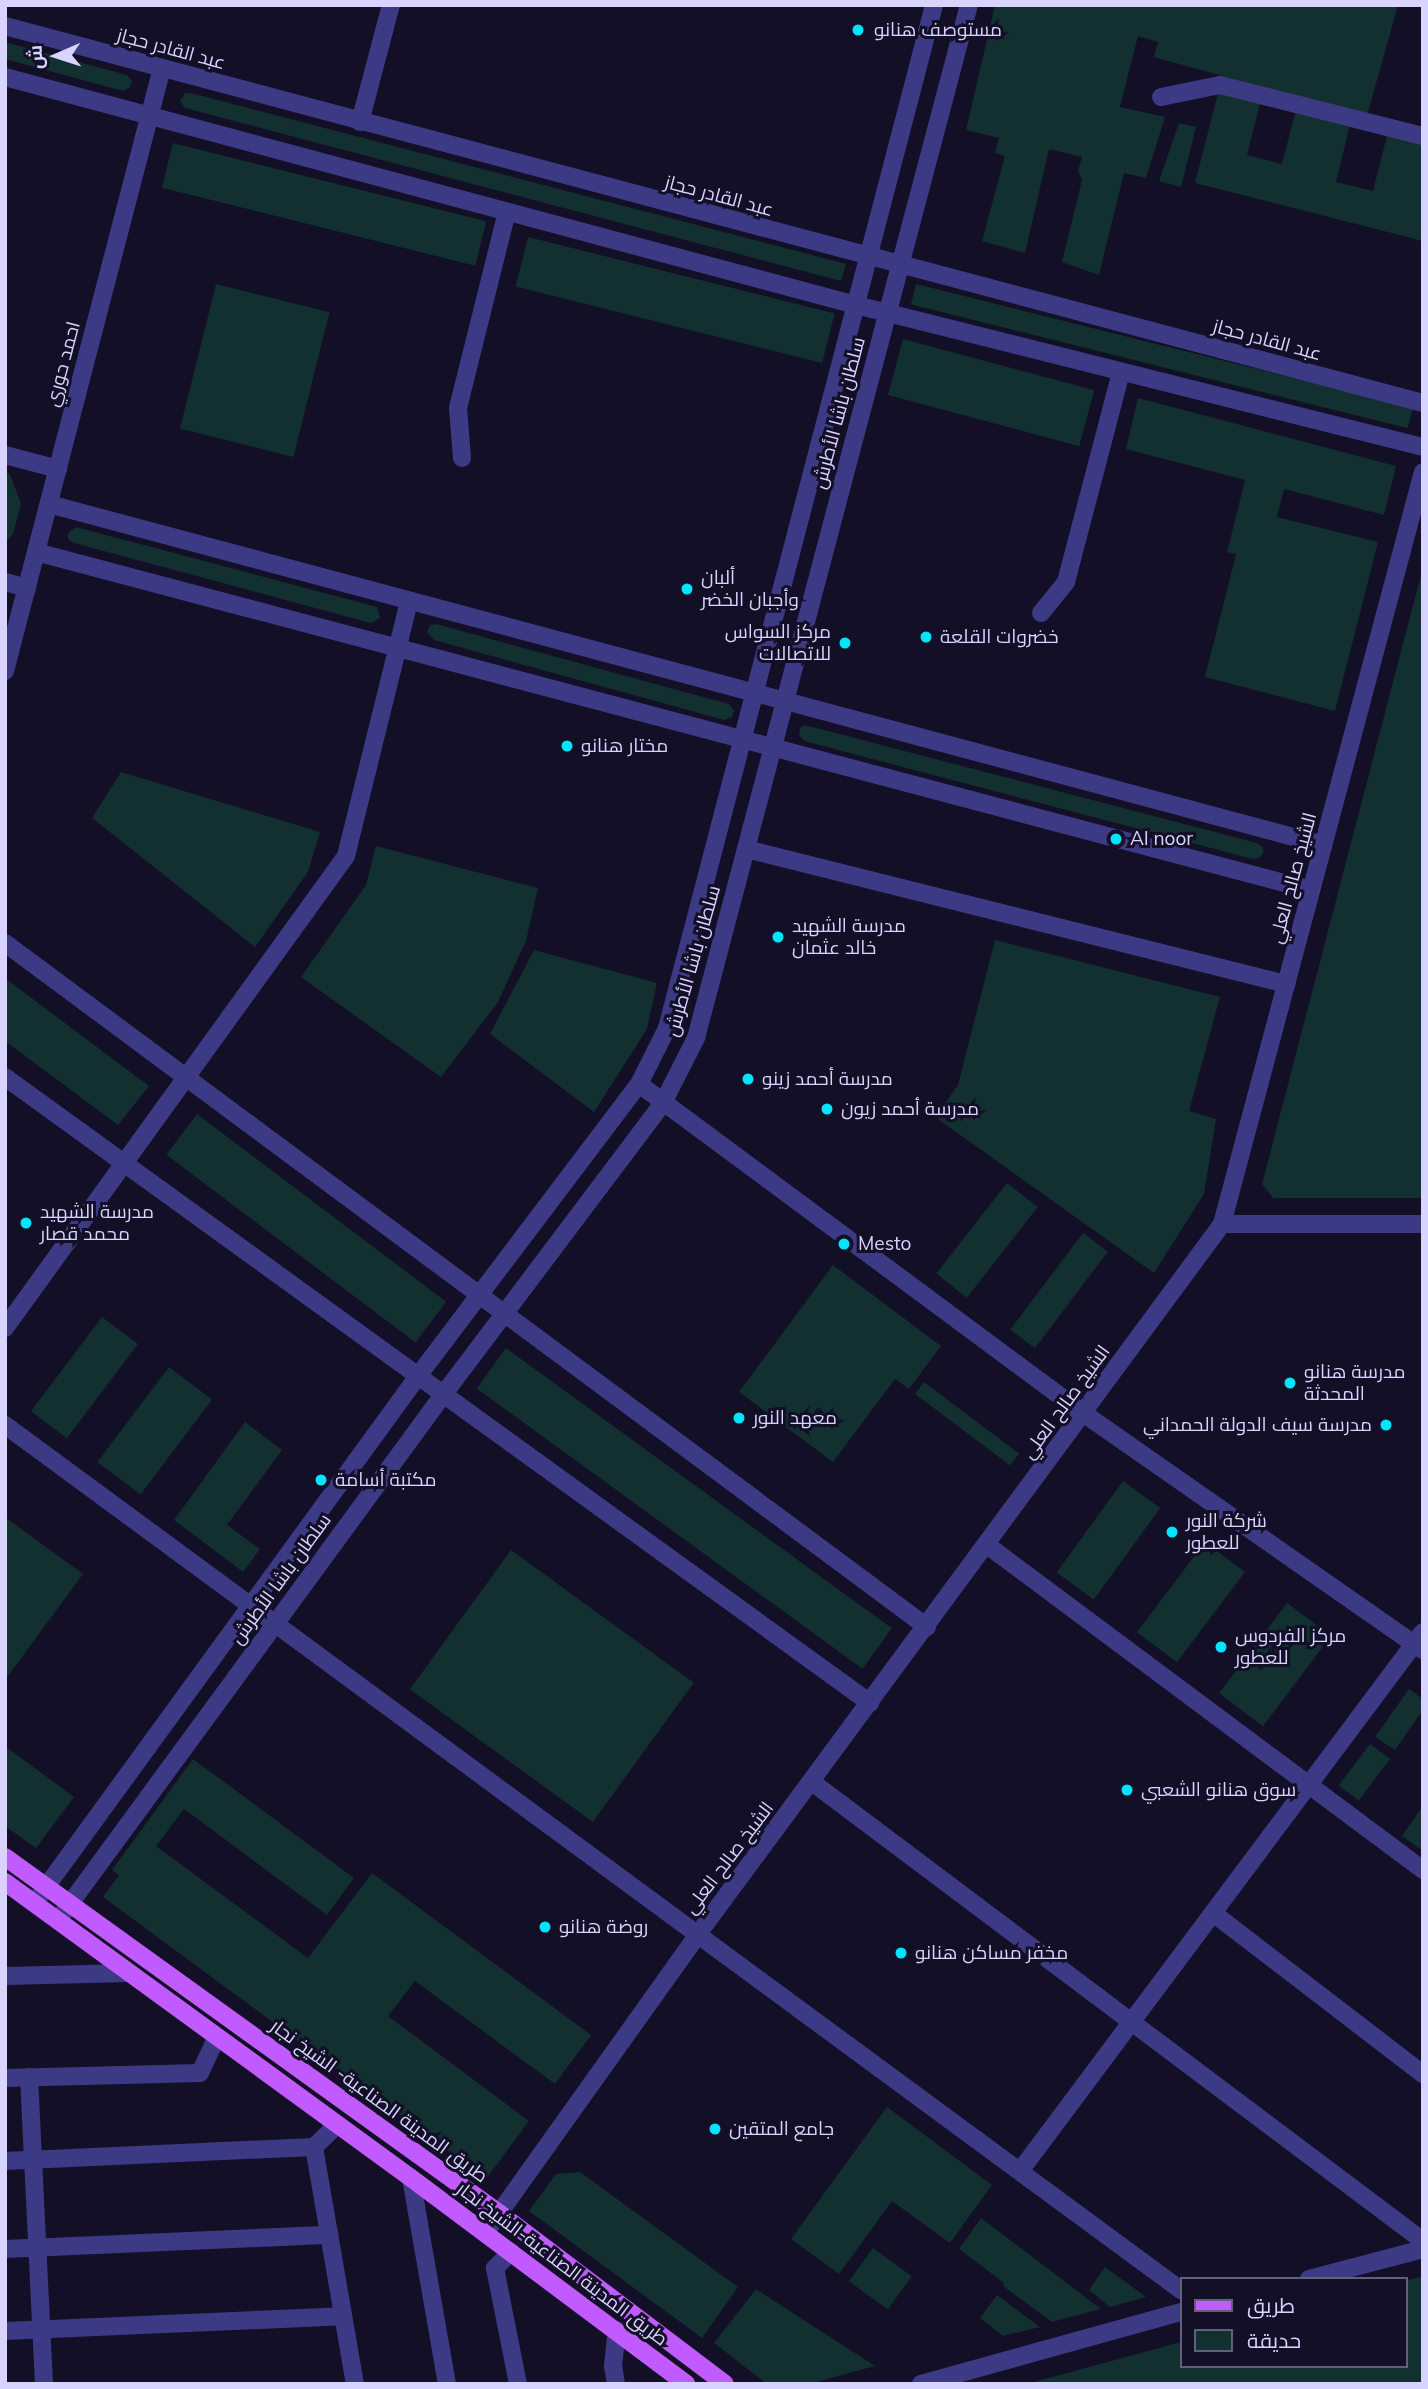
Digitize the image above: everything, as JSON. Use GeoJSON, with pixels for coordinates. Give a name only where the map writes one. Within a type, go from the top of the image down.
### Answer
{"type":"FeatureCollection","features":[{"type":"Feature","properties":{"kind":"main road","name":"طريق المدينة الصناعية- الشيخ نجار"},"geometry":{"type":"LineString","coordinates":[[5,1857],[499,2213],[725,2384]]}},
{"type":"Feature","properties":{"kind":"main road","name":"طريق المدينة الصناعية-الشيخ نجار"},"geometry":{"type":"LineString","coordinates":[[5,1882],[411,2178],[686,2384]]}},
{"type":"Feature","properties":{"kind":"street"},"geometry":{"type":"LineString","coordinates":[[360,122],[391,5]]}},
{"type":"Feature","properties":{"kind":"street","name":"سلطان باشا الأطرش"},"geometry":{"type":"LineString","coordinates":[[35,1902],[44,1885],[418,1376],[639,1084],[667,1028],[934,5]]}},
{"type":"Feature","properties":{"kind":"street","name":"سلطان باشا الأطرش"},"geometry":{"type":"LineString","coordinates":[[58,1920],[443,1395],[663,1102],[696,1038],[970,5]]}},
{"type":"Feature","properties":{"kind":"street","name":"عبد القادر حجاز"},"geometry":{"type":"LineString","coordinates":[[5,26],[1423,403]]}},
{"type":"Feature","properties":{"kind":"street","name":"احمد حوري"},"geometry":{"type":"LineString","coordinates":[[5,671],[162,68]]}},
{"type":"Feature","properties":{"kind":"street"},"geometry":{"type":"LineString","coordinates":[[5,77],[149,118],[856,305],[1423,447]]}},
{"type":"Feature","properties":{"kind":"street"},"geometry":{"type":"LineString","coordinates":[[1161,97],[1220,85],[1423,136]]}},
{"type":"Feature","properties":{"kind":"street"},"geometry":{"type":"LineString","coordinates":[[462,458],[458,408],[507,212]]}},
{"type":"Feature","properties":{"kind":"street"},"geometry":{"type":"LineString","coordinates":[[1041,613],[1066,582],[1121,373]]}},
{"type":"Feature","properties":{"kind":"street"},"geometry":{"type":"LineString","coordinates":[[5,455],[58,469]]}},
{"type":"Feature","properties":{"kind":"street","name":"الشيخ صالح العلي"},"geometry":{"type":"LineString","coordinates":[[485,2234],[698,1934],[1222,1224],[1423,472]]}},
{"type":"Feature","properties":{"kind":"street"},"geometry":{"type":"LineString","coordinates":[[48,504],[1323,845]]}},
{"type":"Feature","properties":{"kind":"street"},"geometry":{"type":"LineString","coordinates":[[36,552],[1311,890]]}},
{"type":"Feature","properties":{"kind":"street"},"geometry":{"type":"LineString","coordinates":[[5,582],[27,588]]}},
{"type":"Feature","properties":{"kind":"street"},"geometry":{"type":"LineString","coordinates":[[5,1328],[125,1166],[346,856],[409,601]]}},
{"type":"Feature","properties":{"kind":"street"},"geometry":{"type":"LineString","coordinates":[[746,849],[1286,984]]}},
{"type":"Feature","properties":{"kind":"street"},"geometry":{"type":"LineString","coordinates":[[5,943],[927,1627]]}},
{"type":"Feature","properties":{"kind":"street"},"geometry":{"type":"LineString","coordinates":[[5,1077],[870,1703]]}},
{"type":"Feature","properties":{"kind":"street"},"geometry":{"type":"LineString","coordinates":[[639,1084],[1083,1413],[1420,1642],[1309,1785],[1020,2171]]}},
{"type":"Feature","properties":{"kind":"street"},"geometry":{"type":"LineString","coordinates":[[1222,1224],[1423,1224]]}},
{"type":"Feature","properties":{"kind":"street"},"geometry":{"type":"LineString","coordinates":[[5,1425],[1180,2289]]}},
{"type":"Feature","properties":{"kind":"street"},"geometry":{"type":"LineString","coordinates":[[987,1545],[1423,1870]]}},
{"type":"Feature","properties":{"kind":"street"},"geometry":{"type":"LineString","coordinates":[[811,1782],[1423,2241]]}},
{"type":"Feature","properties":{"kind":"street"},"geometry":{"type":"LineString","coordinates":[[1213,1913],[1423,2074]]}},
{"type":"Feature","properties":{"kind":"street"},"geometry":{"type":"LineString","coordinates":[[5,1976],[129,1973]]}},
{"type":"Feature","properties":{"kind":"street"},"geometry":{"type":"LineString","coordinates":[[5,2078],[200,2073],[216,2038]]}},
{"type":"Feature","properties":{"kind":"street"},"geometry":{"type":"LineString","coordinates":[[29,2077],[44,2384]]}},
{"type":"Feature","properties":{"kind":"street"},"geometry":{"type":"LineString","coordinates":[[5,2161],[314,2147],[337,2125]]}},
{"type":"Feature","properties":{"kind":"street"},"geometry":{"type":"LineString","coordinates":[[314,2147],[355,2384]]}},
{"type":"Feature","properties":{"kind":"street"},"geometry":{"type":"LineString","coordinates":[[411,2178],[447,2384]]}},
{"type":"Feature","properties":{"kind":"street"},"geometry":{"type":"LineString","coordinates":[[5,2249],[330,2235]]}},
{"type":"Feature","properties":{"kind":"street"},"geometry":{"type":"LineString","coordinates":[[1317,2277],[1423,2249]]}},
{"type":"Feature","properties":{"kind":"street"},"geometry":{"type":"LineString","coordinates":[[511,2252],[495,2268],[518,2384]]}},
{"type":"Feature","properties":{"kind":"street"},"geometry":{"type":"LineString","coordinates":[[921,2384],[1180,2312]]}},
{"type":"Feature","properties":{"kind":"street"},"geometry":{"type":"LineString","coordinates":[[5,2330],[343,2316]]}},
{"type":"Feature","properties":{"kind":"street"},"geometry":{"type":"LineString","coordinates":[[616,2384],[613,2366],[617,2330]]}},
{"type":"Feature","properties":{"kind":"green space"},"geometry":{"type":"Polygon","coordinates":[[[995,5],[1398,5],[1367,116],[1154,57],[1158,42],[1138,36],[1120,107],[1165,117],[1146,178],[1124,173],[1099,275],[1062,262],[1082,180],[1078,171],[1082,157],[1049,149],[1025,253],[982,241],[1005,156],[995,153],[999,138],[966,130],[995,5]]]}},
{"type":"Feature","properties":{"kind":"green space"},"geometry":{"type":"Polygon","coordinates":[[[5,42],[127,75],[132,81],[130,87],[123,91],[5,59],[5,42]]]}},
{"type":"Feature","properties":{"kind":"green space"},"geometry":{"type":"Polygon","coordinates":[[[1220,85],[1261,100],[1247,155],[1282,164],[1296,109],[1350,124],[1336,182],[1373,191],[1388,132],[1423,140],[1423,241],[1195,183],[1220,85]]]}},
{"type":"Feature","properties":{"kind":"green space"},"geometry":{"type":"Polygon","coordinates":[[[185,93],[846,264],[841,281],[185,108],[180,101],[185,93]]]}},
{"type":"Feature","properties":{"kind":"green space"},"geometry":{"type":"Polygon","coordinates":[[[1179,123],[1196,127],[1181,187],[1159,181],[1179,123]]]}},
{"type":"Feature","properties":{"kind":"green space"},"geometry":{"type":"Polygon","coordinates":[[[173,143],[486,221],[475,266],[162,188],[173,143]]]}},
{"type":"Feature","properties":{"kind":"green space"},"geometry":{"type":"Polygon","coordinates":[[[528,237],[835,313],[822,363],[516,286],[528,237]]]}},
{"type":"Feature","properties":{"kind":"green space"},"geometry":{"type":"Polygon","coordinates":[[[216,284],[330,312],[293,457],[180,429],[216,284]]]}},
{"type":"Feature","properties":{"kind":"green space"},"geometry":{"type":"Polygon","coordinates":[[[916,284],[1413,408],[1408,428],[911,304],[916,284]]]}},
{"type":"Feature","properties":{"kind":"green space"},"geometry":{"type":"Polygon","coordinates":[[[903,339],[1094,390],[1079,446],[888,395],[903,339]]]}},
{"type":"Feature","properties":{"kind":"green space"},"geometry":{"type":"Polygon","coordinates":[[[1138,398],[1396,466],[1384,515],[1284,489],[1277,517],[1378,542],[1335,711],[1205,677],[1236,554],[1227,552],[1245,480],[1126,449],[1138,398]]]}},
{"type":"Feature","properties":{"kind":"green space"},"geometry":{"type":"Polygon","coordinates":[[[5,473],[10,474],[21,504],[13,534],[5,543],[5,473]]]}},
{"type":"Feature","properties":{"kind":"green space"},"geometry":{"type":"Polygon","coordinates":[[[76,527],[377,607],[380,618],[371,623],[74,543],[68,539],[68,533],[76,527]]]}},
{"type":"Feature","properties":{"kind":"green space"},"geometry":{"type":"Polygon","coordinates":[[[1423,567],[1423,1198],[1273,1198],[1262,1184],[1423,567]]]}},
{"type":"Feature","properties":{"kind":"green space"},"geometry":{"type":"Polygon","coordinates":[[[436,624],[729,704],[734,710],[732,717],[724,720],[434,640],[427,632],[430,625],[436,624]]]}},
{"type":"Feature","properties":{"kind":"green space"},"geometry":{"type":"Polygon","coordinates":[[[805,725],[1257,843],[1263,847],[1263,853],[1259,858],[1253,859],[804,741],[799,735],[800,728],[805,725]]]}},
{"type":"Feature","properties":{"kind":"green space"},"geometry":{"type":"Polygon","coordinates":[[[121,772],[320,832],[308,872],[255,947],[92,818],[121,772]]]}},
{"type":"Feature","properties":{"kind":"green space"},"geometry":{"type":"Polygon","coordinates":[[[376,846],[538,888],[526,941],[498,1002],[441,1077],[301,977],[366,885],[376,846]]]}},
{"type":"Feature","properties":{"kind":"green space"},"geometry":{"type":"Polygon","coordinates":[[[995,940],[1220,997],[1189,1111],[1216,1119],[1204,1194],[1154,1273],[935,1117],[958,1085],[995,940]]]}},
{"type":"Feature","properties":{"kind":"green space"},"geometry":{"type":"Polygon","coordinates":[[[534,950],[657,983],[647,1029],[594,1112],[490,1034],[534,950]]]}},
{"type":"Feature","properties":{"kind":"green space"},"geometry":{"type":"Polygon","coordinates":[[[5,978],[149,1086],[118,1125],[5,1041],[5,978]]]}},
{"type":"Feature","properties":{"kind":"green space"},"geometry":{"type":"Polygon","coordinates":[[[197,1114],[446,1302],[415,1342],[166,1155],[197,1114]]]}},
{"type":"Feature","properties":{"kind":"green space"},"geometry":{"type":"Polygon","coordinates":[[[1007,1183],[1038,1207],[967,1298],[936,1274],[1007,1183]]]}},
{"type":"Feature","properties":{"kind":"green space"},"geometry":{"type":"Polygon","coordinates":[[[1083,1233],[1108,1252],[1035,1348],[1010,1330],[1083,1233]]]}},
{"type":"Feature","properties":{"kind":"green space"},"geometry":{"type":"Polygon","coordinates":[[[833,1265],[941,1346],[909,1389],[895,1379],[833,1462],[739,1392],[833,1265]]]}},
{"type":"Feature","properties":{"kind":"green space"},"geometry":{"type":"Polygon","coordinates":[[[102,1317],[138,1344],[67,1438],[31,1411],[102,1317]]]}},
{"type":"Feature","properties":{"kind":"green space"},"geometry":{"type":"Polygon","coordinates":[[[506,1348],[892,1628],[863,1669],[477,1388],[506,1348]]]}},
{"type":"Feature","properties":{"kind":"green space"},"geometry":{"type":"Polygon","coordinates":[[[169,1367],[212,1399],[141,1495],[97,1462],[169,1367]]]}},
{"type":"Feature","properties":{"kind":"green space"},"geometry":{"type":"Polygon","coordinates":[[[924,1382],[1019,1454],[1010,1466],[915,1394],[924,1382]]]}},
{"type":"Feature","properties":{"kind":"green space"},"geometry":{"type":"Polygon","coordinates":[[[245,1422],[282,1450],[227,1525],[260,1549],[243,1572],[174,1520],[245,1422]]]}},
{"type":"Feature","properties":{"kind":"green space"},"geometry":{"type":"Polygon","coordinates":[[[1123,1481],[1160,1508],[1094,1599],[1057,1572],[1123,1481]]]}},
{"type":"Feature","properties":{"kind":"green space"},"geometry":{"type":"Polygon","coordinates":[[[5,1517],[83,1574],[5,1680],[5,1517]]]}},
{"type":"Feature","properties":{"kind":"green space"},"geometry":{"type":"Polygon","coordinates":[[[1205,1542],[1245,1572],[1177,1662],[1137,1632],[1205,1542]]]}},
{"type":"Feature","properties":{"kind":"green space"},"geometry":{"type":"Polygon","coordinates":[[[511,1550],[694,1683],[593,1822],[410,1689],[511,1550]]]}},
{"type":"Feature","properties":{"kind":"green space"},"geometry":{"type":"Polygon","coordinates":[[[1287,1603],[1331,1636],[1263,1726],[1219,1693],[1287,1603]]]}},
{"type":"Feature","properties":{"kind":"green space"},"geometry":{"type":"Polygon","coordinates":[[[1409,1689],[1423,1699],[1423,1710],[1395,1750],[1375,1737],[1409,1689]]]}},
{"type":"Feature","properties":{"kind":"green space"},"geometry":{"type":"Polygon","coordinates":[[[1370,1744],[1390,1759],[1359,1801],[1339,1786],[1370,1744]]]}},
{"type":"Feature","properties":{"kind":"green space"},"geometry":{"type":"Polygon","coordinates":[[[5,1746],[74,1797],[36,1848],[5,1826],[5,1746]]]}},
{"type":"Feature","properties":{"kind":"green space"},"geometry":{"type":"Polygon","coordinates":[[[193,1759],[354,1878],[327,1915],[184,1809],[156,1846],[308,1958],[372,1873],[591,2035],[555,2084],[415,1981],[388,2016],[529,2121],[486,2179],[103,1897],[119,1875],[112,1870],[193,1759]]]}},
{"type":"Feature","properties":{"kind":"green space"},"geometry":{"type":"Polygon","coordinates":[[[1423,1806],[1423,1851],[1402,1836],[1423,1806]]]}},
{"type":"Feature","properties":{"kind":"green space"},"geometry":{"type":"Polygon","coordinates":[[[887,2107],[992,2185],[950,2243],[892,2201],[839,2274],[791,2239],[887,2107]]]}},
{"type":"Feature","properties":{"kind":"green space"},"geometry":{"type":"Polygon","coordinates":[[[580,2172],[738,2287],[702,2338],[529,2211],[556,2174],[580,2172]]]}},
{"type":"Feature","properties":{"kind":"green space"},"geometry":{"type":"Polygon","coordinates":[[[981,2218],[1101,2309],[1052,2322],[1003,2286],[1004,2283],[959,2249],[981,2218]]]}},
{"type":"Feature","properties":{"kind":"green space"},"geometry":{"type":"Polygon","coordinates":[[[873,2248],[912,2276],[888,2309],[849,2281],[873,2248]]]}},
{"type":"Feature","properties":{"kind":"green space"},"geometry":{"type":"Polygon","coordinates":[[[1105,2267],[1146,2297],[1110,2307],[1089,2290],[1105,2267]]]}},
{"type":"Feature","properties":{"kind":"green space"},"geometry":{"type":"Polygon","coordinates":[[[1423,2276],[1423,2384],[1027,2384],[1180,2342],[1180,2368],[1407,2368],[1407,2280],[1423,2276]]]}},
{"type":"Feature","properties":{"kind":"green space"},"geometry":{"type":"Polygon","coordinates":[[[756,2289],[875,2366],[809,2384],[767,2384],[714,2343],[756,2289]]]}},
{"type":"Feature","properties":{"kind":"green space"},"geometry":{"type":"Polygon","coordinates":[[[997,2295],[1040,2327],[1003,2336],[980,2318],[997,2295]]]}},
{"type":"Feature","properties":{"kind":"place","name":"مستوصف هنانو"},"geometry":{"type":"Point","coordinates":[858,30]}},
{"type":"Feature","properties":{"kind":"place","name":"ألبان وأجبان الخضر"},"geometry":{"type":"Point","coordinates":[687,589]}},
{"type":"Feature","properties":{"kind":"place","name":"خضروات القلعة"},"geometry":{"type":"Point","coordinates":[926,637]}},
{"type":"Feature","properties":{"kind":"place","name":"مركز السواس للاتصالات"},"geometry":{"type":"Point","coordinates":[845,643]}},
{"type":"Feature","properties":{"kind":"place","name":"مختار هنانو"},"geometry":{"type":"Point","coordinates":[567,746]}},
{"type":"Feature","properties":{"kind":"place","name":"Al noor"},"geometry":{"type":"Point","coordinates":[1116,839]}},
{"type":"Feature","properties":{"kind":"place","name":"مدرسة الشهيد خالد عثمان"},"geometry":{"type":"Point","coordinates":[778,937]}},
{"type":"Feature","properties":{"kind":"place","name":"مدرسة أحمد زينو"},"geometry":{"type":"Point","coordinates":[748,1079]}},
{"type":"Feature","properties":{"kind":"place","name":"مدرسة أحمد زيون"},"geometry":{"type":"Point","coordinates":[827,1109]}},
{"type":"Feature","properties":{"kind":"place","name":"مدرسة الشهيد محمد قصار"},"geometry":{"type":"Point","coordinates":[26,1223]}},
{"type":"Feature","properties":{"kind":"place","name":"Mesto"},"geometry":{"type":"Point","coordinates":[844,1244]}},
{"type":"Feature","properties":{"kind":"place","name":"مدرسة هنانو المحدثة"},"geometry":{"type":"Point","coordinates":[1290,1383]}},
{"type":"Feature","properties":{"kind":"place","name":"معهد النور"},"geometry":{"type":"Point","coordinates":[739,1418]}},
{"type":"Feature","properties":{"kind":"place","name":"مدرسة سيف الدولة الحمداني"},"geometry":{"type":"Point","coordinates":[1386,1425]}},
{"type":"Feature","properties":{"kind":"place","name":"مكتبة أسامة"},"geometry":{"type":"Point","coordinates":[321,1480]}},
{"type":"Feature","properties":{"kind":"place","name":"شركة النور للعطور"},"geometry":{"type":"Point","coordinates":[1172,1532]}},
{"type":"Feature","properties":{"kind":"place","name":"مركز الفردوس للعطور"},"geometry":{"type":"Point","coordinates":[1221,1647]}},
{"type":"Feature","properties":{"kind":"place","name":"سوق هنانو الشعبي"},"geometry":{"type":"Point","coordinates":[1127,1790]}},
{"type":"Feature","properties":{"kind":"place","name":"روضة هنانو"},"geometry":{"type":"Point","coordinates":[545,1927]}},
{"type":"Feature","properties":{"kind":"place","name":"مخفر مساكن هنانو"},"geometry":{"type":"Point","coordinates":[901,1953]}},
{"type":"Feature","properties":{"kind":"place","name":"جامع المتقين"},"geometry":{"type":"Point","coordinates":[715,2129]}}]}
